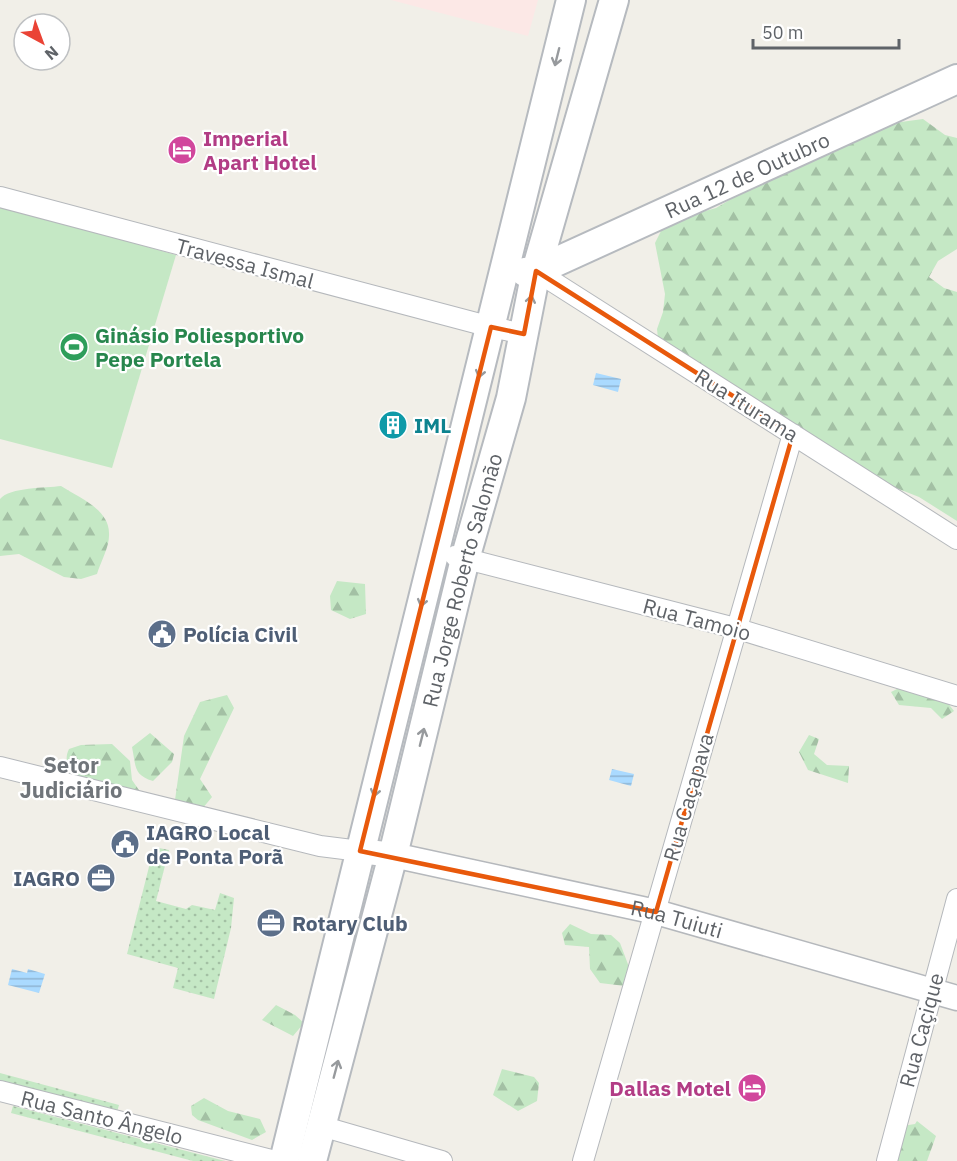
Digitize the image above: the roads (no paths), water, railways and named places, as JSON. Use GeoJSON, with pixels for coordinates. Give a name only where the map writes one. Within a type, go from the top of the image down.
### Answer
{"type":"FeatureCollection","features":[{"type":"Feature","properties":{"kind":"main road","name":"Rua Jorge Roberto Salomão"},"geometry":{"type":"LineString","coordinates":[[284,1161],[571,0]]}},
{"type":"Feature","properties":{"kind":"main road","name":"Rua Jorge Roberto Salomão"},"geometry":{"type":"LineString","coordinates":[[312,1161],[393,855],[465,559],[511,399],[537,271],[614,0]]}},
{"type":"Feature","properties":{"kind":"main road","name":"Rua 12 de Outubro"},"geometry":{"type":"LineString","coordinates":[[505,274],[537,271],[957,79]]}},
{"type":"Feature","properties":{"kind":"street","name":"Travessa Ismal"},"geometry":{"type":"LineString","coordinates":[[0,197],[524,334]]}},
{"type":"Feature","properties":{"kind":"street","name":"Rua Iturama"},"geometry":{"type":"LineString","coordinates":[[537,271],[957,539]]}},
{"type":"Feature","properties":{"kind":"street","name":"Rua Caçapava"},"geometry":{"type":"LineString","coordinates":[[583,1161],[656,912],[735,628],[793,434]]}},
{"type":"Feature","properties":{"kind":"street","name":"Rua Tamoio"},"geometry":{"type":"LineString","coordinates":[[435,550],[735,628],[957,696]]}},
{"type":"Feature","properties":{"kind":"street"},"geometry":{"type":"LineString","coordinates":[[0,767],[320,846],[360,851]]}},
{"type":"Feature","properties":{"kind":"street","name":"Rua Tuiuti"},"geometry":{"type":"LineString","coordinates":[[360,851],[393,855],[656,912],[957,998]]}},
{"type":"Feature","properties":{"kind":"street","name":"Rua Caçique"},"geometry":{"type":"LineString","coordinates":[[886,1161],[957,899]]}},
{"type":"Feature","properties":{"kind":"street","name":"Rua Santo Ângelo"},"geometry":{"type":"LineString","coordinates":[[0,1091],[275,1161]]}},
{"type":"Feature","properties":{"kind":"street"},"geometry":{"type":"LineString","coordinates":[[321,1126],[442,1161]]}},
{"type":"Feature","properties":{"kind":"water"},"geometry":{"type":"Polygon","coordinates":[[[596,373],[621,379],[618,392],[593,385],[596,373]]]}},
{"type":"Feature","properties":{"kind":"water"},"geometry":{"type":"Polygon","coordinates":[[[612,769],[634,774],[631,786],[609,780],[612,769]]]}},
{"type":"Feature","properties":{"kind":"water"},"geometry":{"type":"Polygon","coordinates":[[[12,969],[27,973],[28,969],[45,974],[39,993],[8,985],[12,969]]]}},
{"type":"Feature","properties":{"kind":"place","name":"Imperial Apart Hotel"},"geometry":{"type":"Point","coordinates":[182,150]}},
{"type":"Feature","properties":{"kind":"place","name":"Ginásio Poliesportivo Pepe Portela"},"geometry":{"type":"Point","coordinates":[74,347]}},
{"type":"Feature","properties":{"kind":"place","name":"IML"},"geometry":{"type":"Point","coordinates":[393,425]}},
{"type":"Feature","properties":{"kind":"place","name":"Polícia Civil"},"geometry":{"type":"Point","coordinates":[162,634]}},
{"type":"Feature","properties":{"kind":"place","name":"IAGRO Local de Ponta Porã"},"geometry":{"type":"Point","coordinates":[125,844]}},
{"type":"Feature","properties":{"kind":"place","name":"IAGRO"},"geometry":{"type":"Point","coordinates":[101,878]}},
{"type":"Feature","properties":{"kind":"place","name":"Rotary Club"},"geometry":{"type":"Point","coordinates":[271,923]}},
{"type":"Feature","properties":{"kind":"place","name":"Dallas Motel"},"geometry":{"type":"Point","coordinates":[752,1088]}},
{"type":"Feature","properties":{"kind":"district","name":"Setor Judiciário"},"geometry":{"type":"Point","coordinates":[71,776]}}]}
